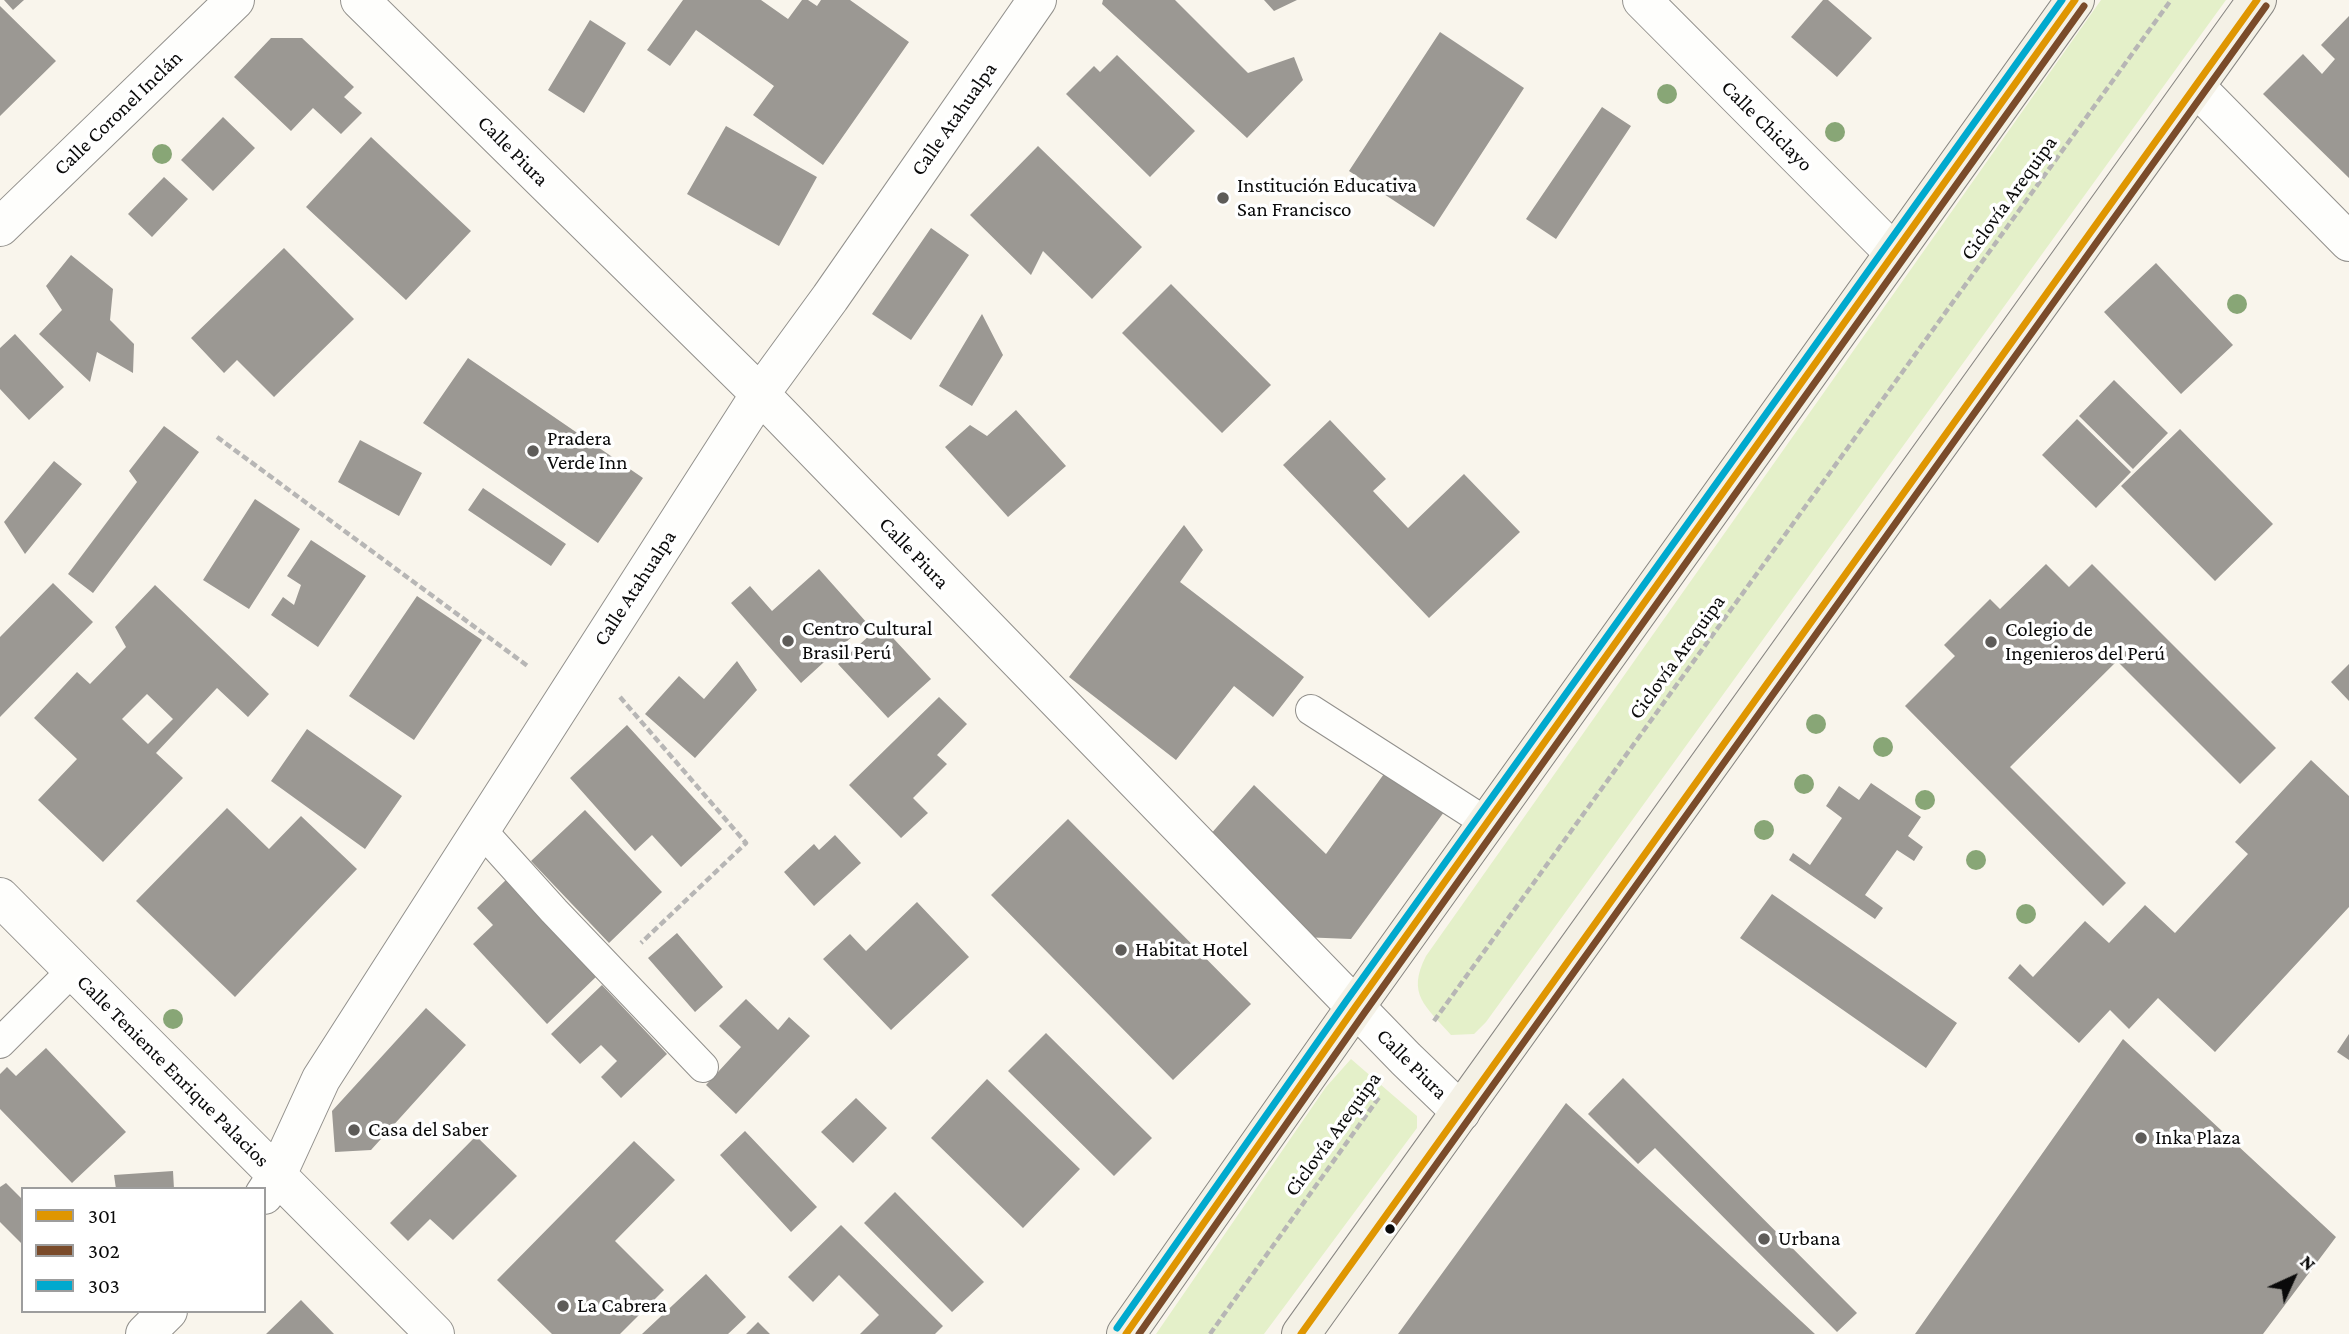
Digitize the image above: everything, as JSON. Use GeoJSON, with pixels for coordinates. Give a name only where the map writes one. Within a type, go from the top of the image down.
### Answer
{"type":"FeatureCollection","features":[{"type":"Feature","properties":{"kind":"main road"},"geometry":{"type":"LineString","coordinates":[[1126,1334],[1356,1006],[2075,0]]}},
{"type":"Feature","properties":{"kind":"main road"},"geometry":{"type":"LineString","coordinates":[[1301,1334],[2257,0]]}},
{"type":"Feature","properties":{"kind":"street","name":"Calle Coronel Inclán"},"geometry":{"type":"LineString","coordinates":[[0,227],[235,0]]}},
{"type":"Feature","properties":{"kind":"street","name":"Calle Piura"},"geometry":{"type":"LineString","coordinates":[[360,0],[760,394],[1406,1059],[1461,1112]]}},
{"type":"Feature","properties":{"kind":"street","name":"Calle Atahualpa"},"geometry":{"type":"LineString","coordinates":[[271,1185],[321,1079],[760,394],[1037,0]]}},
{"type":"Feature","properties":{"kind":"street","name":"Calle Chiclayo"},"geometry":{"type":"LineString","coordinates":[[1642,0],[1893,252]]}},
{"type":"Feature","properties":{"kind":"street"},"geometry":{"type":"LineString","coordinates":[[2196,87],[2349,242]]}},
{"type":"Feature","properties":{"kind":"street","name":"Calle Teniente Enrique Palacios"},"geometry":{"type":"LineString","coordinates":[[0,897],[73,970],[271,1185],[435,1334]]}},
{"type":"Feature","properties":{"kind":"street"},"geometry":{"type":"LineString","coordinates":[[145,1334],[166,1313]]}},
{"type":"Feature","properties":{"kind":"lane"},"geometry":{"type":"LineString","coordinates":[[1311,710],[1487,823]]}},
{"type":"Feature","properties":{"kind":"lane"},"geometry":{"type":"LineString","coordinates":[[481,830],[703,1067]]}},
{"type":"Feature","properties":{"kind":"lane"},"geometry":{"type":"LineString","coordinates":[[0,1043],[73,970]]}},
{"type":"Feature","properties":{"kind":"path","name":"Ciclovía Arequipa"},"geometry":{"type":"LineString","coordinates":[[1210,1334],[2171,0]]}},
{"type":"Feature","properties":{"kind":"path"},"geometry":{"type":"LineString","coordinates":[[217,437],[568,695]]}},
{"type":"Feature","properties":{"kind":"path"},"geometry":{"type":"LineString","coordinates":[[591,657],[628,708],[746,843],[612,970]]}},
{"type":"Feature","properties":{"kind":"green space"},"geometry":{"type":"Polygon","coordinates":[[[2101,0],[2226,0],[1486,1022],[1474,1034],[1451,1035],[1427,1008],[1419,990],[1420,969],[1426,956],[2101,0]]]}},
{"type":"Feature","properties":{"kind":"green space"},"geometry":{"type":"Polygon","coordinates":[[[1351,1059],[1417,1116],[1417,1128],[1264,1334],[1156,1334],[1326,1087],[1351,1059]]]}},
{"type":"Feature","properties":{"kind":"building"},"geometry":{"type":"Polygon","coordinates":[[[4,0],[24,0],[13,10],[4,0]]]}},
{"type":"Feature","properties":{"kind":"building"},"geometry":{"type":"Polygon","coordinates":[[[683,0],[761,0],[788,19],[802,0],[808,0],[817,6],[821,0],[850,0],[909,42],[823,165],[753,115],[774,86],[696,30],[670,66],[647,50],[683,0]]]}},
{"type":"Feature","properties":{"kind":"building"},"geometry":{"type":"Polygon","coordinates":[[[1103,0],[1175,0],[1248,73],[1294,57],[1303,80],[1247,138],[1102,4],[1103,0]]]}},
{"type":"Feature","properties":{"kind":"building"},"geometry":{"type":"Polygon","coordinates":[[[1264,0],[1297,0],[1274,11],[1264,0]]]}},
{"type":"Feature","properties":{"kind":"building"},"geometry":{"type":"Polygon","coordinates":[[[1823,0],[1828,0],[1872,38],[1837,77],[1791,37],[1823,0]]]}},
{"type":"Feature","properties":{"kind":"building"},"geometry":{"type":"Polygon","coordinates":[[[0,6],[56,61],[0,116],[0,6]]]}},
{"type":"Feature","properties":{"kind":"building"},"geometry":{"type":"Polygon","coordinates":[[[2349,16],[2349,178],[2263,94],[2303,54],[2322,74],[2335,59],[2321,45],[2349,16]]]}},
{"type":"Feature","properties":{"kind":"building"},"geometry":{"type":"Polygon","coordinates":[[[590,20],[626,43],[584,113],[548,90],[590,20]]]}},
{"type":"Feature","properties":{"kind":"building"},"geometry":{"type":"Polygon","coordinates":[[[1440,32],[1524,88],[1434,227],[1349,171],[1440,32]]]}},
{"type":"Feature","properties":{"kind":"building"},"geometry":{"type":"Polygon","coordinates":[[[271,38],[302,38],[354,87],[344,97],[362,113],[341,134],[313,108],[291,131],[234,77],[271,38]]]}},
{"type":"Feature","properties":{"kind":"building"},"geometry":{"type":"Polygon","coordinates":[[[1117,55],[1195,131],[1150,177],[1066,94],[1094,66],[1100,72],[1117,55]]]}},
{"type":"Feature","properties":{"kind":"building"},"geometry":{"type":"Polygon","coordinates":[[[1602,107],[1631,126],[1556,239],[1526,219],[1602,107]]]}},
{"type":"Feature","properties":{"kind":"building"},"geometry":{"type":"Polygon","coordinates":[[[223,117],[255,148],[213,191],[181,160],[223,117]]]}},
{"type":"Feature","properties":{"kind":"building"},"geometry":{"type":"Polygon","coordinates":[[[726,126],[817,177],[779,246],[687,194],[726,126]]]}},
{"type":"Feature","properties":{"kind":"building"},"geometry":{"type":"Polygon","coordinates":[[[371,137],[471,231],[406,300],[306,207],[371,137]]]}},
{"type":"Feature","properties":{"kind":"building"},"geometry":{"type":"Polygon","coordinates":[[[1038,146],[1142,247],[1092,299],[1043,251],[1031,275],[970,215],[1038,146]]]}},
{"type":"Feature","properties":{"kind":"building"},"geometry":{"type":"Polygon","coordinates":[[[164,177],[188,199],[152,237],[128,214],[164,177]]]}},
{"type":"Feature","properties":{"kind":"building"},"geometry":{"type":"Polygon","coordinates":[[[931,228],[969,255],[911,340],[872,314],[931,228]]]}},
{"type":"Feature","properties":{"kind":"building"},"geometry":{"type":"Polygon","coordinates":[[[284,248],[354,319],[274,397],[237,360],[224,373],[191,338],[284,248]]]}},
{"type":"Feature","properties":{"kind":"building"},"geometry":{"type":"Polygon","coordinates":[[[71,255],[113,289],[110,320],[134,344],[133,373],[97,352],[90,382],[39,334],[62,310],[46,286],[71,255]]]}},
{"type":"Feature","properties":{"kind":"building"},"geometry":{"type":"Polygon","coordinates":[[[2156,263],[2233,345],[2181,394],[2104,312],[2156,263]]]}},
{"type":"Feature","properties":{"kind":"building"},"geometry":{"type":"Polygon","coordinates":[[[1171,284],[1271,385],[1222,433],[1122,333],[1171,284]]]}},
{"type":"Feature","properties":{"kind":"building"},"geometry":{"type":"Polygon","coordinates":[[[982,314],[1003,355],[972,406],[939,386],[982,314]]]}},
{"type":"Feature","properties":{"kind":"building"},"geometry":{"type":"Polygon","coordinates":[[[15,334],[64,387],[29,420],[0,389],[0,348],[15,334]]]}},
{"type":"Feature","properties":{"kind":"building","name":"Pradera Verde Inn"},"geometry":{"type":"Polygon","coordinates":[[[468,358],[643,478],[598,543],[423,423],[468,358]]]}},
{"type":"Feature","properties":{"kind":"building"},"geometry":{"type":"Polygon","coordinates":[[[2114,380],[2168,433],[2133,469],[2079,416],[2114,380]]]}},
{"type":"Feature","properties":{"kind":"building"},"geometry":{"type":"Polygon","coordinates":[[[1016,410],[1066,466],[1008,517],[945,447],[970,425],[987,436],[1016,410]]]}},
{"type":"Feature","properties":{"kind":"building"},"geometry":{"type":"Polygon","coordinates":[[[2077,419],[2131,472],[2096,508],[2042,455],[2077,419]]]}},
{"type":"Feature","properties":{"kind":"building"},"geometry":{"type":"Polygon","coordinates":[[[1330,420],[1386,479],[1373,491],[1408,528],[1464,474],[1520,532],[1429,618],[1283,465],[1330,420]]]}},
{"type":"Feature","properties":{"kind":"building"},"geometry":{"type":"Polygon","coordinates":[[[164,426],[199,452],[93,593],[68,574],[137,482],[129,471],[164,426]]]}},
{"type":"Feature","properties":{"kind":"building"},"geometry":{"type":"Polygon","coordinates":[[[2180,429],[2273,524],[2215,581],[2121,486],[2180,429]]]}},
{"type":"Feature","properties":{"kind":"building"},"geometry":{"type":"Polygon","coordinates":[[[360,440],[422,473],[399,516],[338,482],[360,440]]]}},
{"type":"Feature","properties":{"kind":"building"},"geometry":{"type":"Polygon","coordinates":[[[54,461],[82,484],[25,554],[4,522],[54,461]]]}},
{"type":"Feature","properties":{"kind":"building"},"geometry":{"type":"Polygon","coordinates":[[[483,488],[566,544],[551,566],[468,510],[483,488]]]}},
{"type":"Feature","properties":{"kind":"building"},"geometry":{"type":"Polygon","coordinates":[[[255,499],[300,529],[249,609],[203,580],[255,499]]]}},
{"type":"Feature","properties":{"kind":"building"},"geometry":{"type":"Polygon","coordinates":[[[1184,525],[1203,550],[1180,582],[1304,677],[1273,717],[1234,686],[1176,760],[1069,677],[1184,525]]]}},
{"type":"Feature","properties":{"kind":"building"},"geometry":{"type":"Polygon","coordinates":[[[311,540],[366,576],[318,647],[271,615],[283,597],[294,605],[301,585],[287,576],[311,540]]]}},
{"type":"Feature","properties":{"kind":"building"},"geometry":{"type":"Polygon","coordinates":[[[2046,564],[2069,587],[2092,564],[2276,748],[2240,784],[2117,661],[2010,767],[2126,883],[2103,906],[1905,706],[1955,656],[1944,645],[1990,599],[2000,609],[2046,564]]]}},
{"type":"Feature","properties":{"kind":"building"},"geometry":{"type":"Polygon","coordinates":[[[819,569],[867,623],[801,683],[731,603],[750,586],[772,611],[819,569]]]}},
{"type":"Feature","properties":{"kind":"building"},"geometry":{"type":"Polygon","coordinates":[[[53,583],[93,622],[0,717],[0,637],[53,583]]]}},
{"type":"Feature","properties":{"kind":"building"},"geometry":{"type":"Polygon","coordinates":[[[155,585],[269,694],[248,717],[217,688],[156,753],[183,778],[103,862],[38,800],[77,759],[34,718],[77,672],[90,684],[126,647],[115,627],[155,585]],[[147,694],[122,719],[148,744],[173,719],[147,694]]]}},
{"type":"Feature","properties":{"kind":"building"},"geometry":{"type":"Polygon","coordinates":[[[417,596],[482,640],[414,740],[349,696],[417,596]]]}},
{"type":"Feature","properties":{"kind":"building"},"geometry":{"type":"Polygon","coordinates":[[[881,625],[931,679],[888,718],[838,664],[881,625]]]}},
{"type":"Feature","properties":{"kind":"building"},"geometry":{"type":"Polygon","coordinates":[[[737,661],[757,690],[695,758],[645,714],[679,676],[704,699],[737,661]]]}},
{"type":"Feature","properties":{"kind":"building"},"geometry":{"type":"Polygon","coordinates":[[[2349,664],[2349,701],[2331,682],[2349,664]]]}},
{"type":"Feature","properties":{"kind":"building"},"geometry":{"type":"Polygon","coordinates":[[[939,697],[967,724],[937,755],[947,764],[913,798],[928,813],[901,838],[849,785],[939,697]]]}},
{"type":"Feature","properties":{"kind":"building"},"geometry":{"type":"Polygon","coordinates":[[[627,725],[722,829],[681,867],[652,835],[635,851],[570,778],[627,725]]]}},
{"type":"Feature","properties":{"kind":"building"},"geometry":{"type":"Polygon","coordinates":[[[307,729],[402,796],[365,849],[271,781],[307,729]]]}},
{"type":"Feature","properties":{"kind":"building"},"geometry":{"type":"Polygon","coordinates":[[[2311,760],[2349,796],[2349,907],[2215,1052],[2158,998],[2129,1029],[2110,1010],[2079,1043],[2008,978],[2020,964],[2033,977],[2085,921],[2109,943],[2145,905],[2175,933],[2248,854],[2235,842],[2311,760]]]}},
{"type":"Feature","properties":{"kind":"building"},"geometry":{"type":"Polygon","coordinates":[[[1389,767],[1444,812],[1351,939],[1300,937],[1202,844],[1254,785],[1326,854],[1389,767]]]}},
{"type":"Feature","properties":{"kind":"building"},"geometry":{"type":"Polygon","coordinates":[[[1871,783],[1921,817],[1908,836],[1923,847],[1914,861],[1897,850],[1865,895],[1883,908],[1875,919],[1789,860],[1793,853],[1810,865],[1842,818],[1826,806],[1839,786],[1859,800],[1871,783]]]}},
{"type":"Feature","properties":{"kind":"building"},"geometry":{"type":"Polygon","coordinates":[[[227,808],[269,849],[301,816],[357,869],[235,997],[136,901],[227,808]]]}},
{"type":"Feature","properties":{"kind":"building"},"geometry":{"type":"Polygon","coordinates":[[[585,810],[662,892],[609,943],[531,861],[585,810]]]}},
{"type":"Feature","properties":{"kind":"building","name":"Habitat Hotel"},"geometry":{"type":"Polygon","coordinates":[[[1068,819],[1251,1004],[1173,1080],[991,895],[1068,819]]]}},
{"type":"Feature","properties":{"kind":"building"},"geometry":{"type":"Polygon","coordinates":[[[835,835],[861,863],[814,906],[784,872],[814,844],[819,850],[835,835]]]}},
{"type":"Feature","properties":{"kind":"building"},"geometry":{"type":"Polygon","coordinates":[[[507,879],[598,975],[547,1024],[473,944],[493,925],[477,908],[507,879]]]}},
{"type":"Feature","properties":{"kind":"building"},"geometry":{"type":"Polygon","coordinates":[[[1772,894],[1957,1023],[1926,1068],[1740,938],[1772,894]]]}},
{"type":"Feature","properties":{"kind":"building"},"geometry":{"type":"Polygon","coordinates":[[[917,902],[969,957],[891,1030],[823,959],[850,934],[866,951],[917,902]]]}},
{"type":"Feature","properties":{"kind":"building"},"geometry":{"type":"Polygon","coordinates":[[[677,933],[723,987],[695,1012],[648,958],[677,933]]]}},
{"type":"Feature","properties":{"kind":"building"},"geometry":{"type":"Polygon","coordinates":[[[602,985],[667,1054],[621,1098],[601,1077],[617,1061],[601,1045],[580,1064],[551,1034],[602,985]]]}},
{"type":"Feature","properties":{"kind":"building"},"geometry":{"type":"Polygon","coordinates":[[[746,999],[778,1030],[789,1017],[810,1036],[736,1114],[706,1085],[741,1047],[719,1026],[746,999]]]}},
{"type":"Feature","properties":{"kind":"building"},"geometry":{"type":"Polygon","coordinates":[[[426,1008],[466,1045],[371,1150],[335,1152],[332,1111],[426,1008]]]}},
{"type":"Feature","properties":{"kind":"building"},"geometry":{"type":"Polygon","coordinates":[[[1046,1033],[1152,1138],[1114,1176],[1008,1071],[1046,1033]]]}},
{"type":"Feature","properties":{"kind":"building"},"geometry":{"type":"Polygon","coordinates":[[[2349,1034],[2349,1060],[2337,1052],[2349,1034]]]}},
{"type":"Feature","properties":{"kind":"building","name":"Inka Plaza"},"geometry":{"type":"Polygon","coordinates":[[[2123,1039],[2336,1237],[2263,1334],[1915,1334],[2123,1039]]]}},
{"type":"Feature","properties":{"kind":"building"},"geometry":{"type":"Polygon","coordinates":[[[46,1048],[126,1132],[72,1183],[0,1109],[0,1074],[7,1067],[16,1076],[46,1048]]]}},
{"type":"Feature","properties":{"kind":"building","name":"Urbana"},"geometry":{"type":"Polygon","coordinates":[[[1623,1078],[1857,1313],[1837,1332],[1655,1148],[1638,1164],[1588,1114],[1623,1078]]]}},
{"type":"Feature","properties":{"kind":"building"},"geometry":{"type":"Polygon","coordinates":[[[987,1079],[1080,1169],[1023,1228],[931,1138],[987,1079]]]}},
{"type":"Feature","properties":{"kind":"building"},"geometry":{"type":"Polygon","coordinates":[[[856,1098],[887,1128],[853,1163],[821,1132],[856,1098]]]}},
{"type":"Feature","properties":{"kind":"building"},"geometry":{"type":"Polygon","coordinates":[[[1566,1103],[1815,1334],[1398,1334],[1566,1103]]]}},
{"type":"Feature","properties":{"kind":"building"},"geometry":{"type":"Polygon","coordinates":[[[745,1131],[817,1207],[791,1232],[720,1155],[745,1131]]]}},
{"type":"Feature","properties":{"kind":"building"},"geometry":{"type":"Polygon","coordinates":[[[476,1136],[517,1176],[453,1240],[430,1219],[408,1241],[390,1223],[476,1136]]]}},
{"type":"Feature","properties":{"kind":"building"},"geometry":{"type":"Polygon","coordinates":[[[634,1141],[675,1180],[615,1241],[664,1290],[620,1334],[552,1334],[497,1280],[634,1141]]]}},
{"type":"Feature","properties":{"kind":"building"},"geometry":{"type":"Polygon","coordinates":[[[173,1171],[174,1187],[116,1187],[114,1175],[173,1171]]]}},
{"type":"Feature","properties":{"kind":"building"},"geometry":{"type":"Polygon","coordinates":[[[6,1183],[21,1198],[21,1243],[0,1222],[0,1187],[6,1183]]]}},
{"type":"Feature","properties":{"kind":"building"},"geometry":{"type":"Polygon","coordinates":[[[895,1192],[984,1282],[952,1312],[864,1223],[895,1192]]]}},
{"type":"Feature","properties":{"kind":"building"},"geometry":{"type":"Polygon","coordinates":[[[841,1225],[943,1326],[935,1334],[860,1334],[879,1315],[839,1275],[813,1302],[788,1277],[841,1225]]]}},
{"type":"Feature","properties":{"kind":"building"},"geometry":{"type":"Polygon","coordinates":[[[706,1274],[746,1317],[728,1334],[642,1334],[706,1274]]]}},
{"type":"Feature","properties":{"kind":"building"},"geometry":{"type":"Polygon","coordinates":[[[301,1300],[334,1334],[266,1334],[301,1300]]]}},
{"type":"Feature","properties":{"kind":"building"},"geometry":{"type":"Polygon","coordinates":[[[758,1322],[770,1334],[746,1334],[758,1322]]]}},
{"type":"Feature","properties":{"kind":"transit line","name":"303"},"geometry":{"type":"LineString","coordinates":[[1117,1328],[1347,1000],[2062,0]]}},
{"type":"Feature","properties":{"kind":"transit line","name":"301"},"geometry":{"type":"LineString","coordinates":[[1126,1334],[1356,1006],[2075,0]]}},
{"type":"Feature","properties":{"kind":"transit line","name":"301"},"geometry":{"type":"LineString","coordinates":[[1301,1334],[2257,0]]}},
{"type":"Feature","properties":{"kind":"transit line","name":"302"},"geometry":{"type":"LineString","coordinates":[[1139,1334],[1365,1012],[2084,6]]}},
{"type":"Feature","properties":{"kind":"transit line","name":"302"},"geometry":{"type":"LineString","coordinates":[[1390,1229],[2266,6]]}},
{"type":"Feature","properties":{"kind":"place","name":"Institución Educativa San Francisco"},"geometry":{"type":"Point","coordinates":[1223,198]}},
{"type":"Feature","properties":{"kind":"place","name":"Pradera Verde Inn"},"geometry":{"type":"Point","coordinates":[533,451]}},
{"type":"Feature","properties":{"kind":"place","name":"Centro Cultural Brasil Perú"},"geometry":{"type":"Point","coordinates":[788,641]}},
{"type":"Feature","properties":{"kind":"place","name":"Colegio de Ingenieros del Perú"},"geometry":{"type":"Point","coordinates":[1991,642]}},
{"type":"Feature","properties":{"kind":"place","name":"Habitat Hotel"},"geometry":{"type":"Point","coordinates":[1121,950]}},
{"type":"Feature","properties":{"kind":"place","name":"Casa del Saber"},"geometry":{"type":"Point","coordinates":[354,1130]}},
{"type":"Feature","properties":{"kind":"place","name":"Inka Plaza"},"geometry":{"type":"Point","coordinates":[2141,1138]}},
{"type":"Feature","properties":{"kind":"place","name":"Urbana"},"geometry":{"type":"Point","coordinates":[1764,1239]}},
{"type":"Feature","properties":{"kind":"place","name":"La Cabrera"},"geometry":{"type":"Point","coordinates":[563,1306]}}]}
